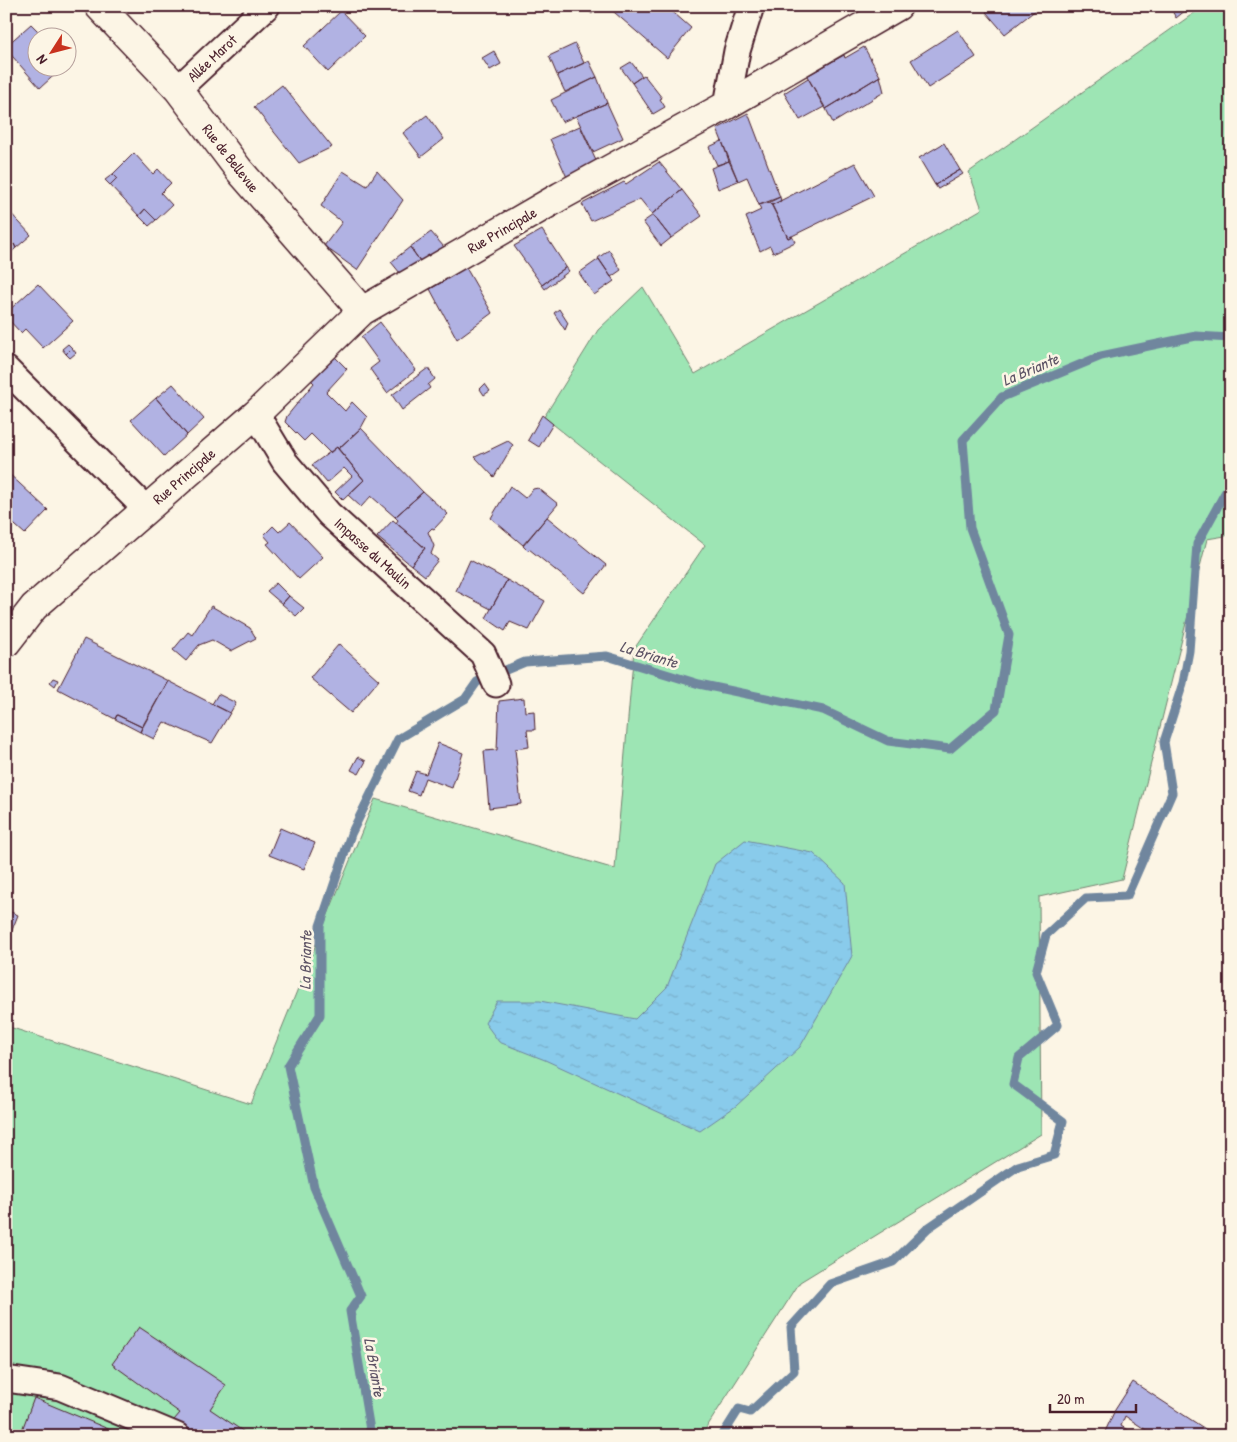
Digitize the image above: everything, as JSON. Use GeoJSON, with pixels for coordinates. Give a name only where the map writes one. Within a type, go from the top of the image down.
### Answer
{"type":"FeatureCollection","features":[{"type":"Feature","properties":{"kind":"street","name":"Rue de Bellevue"},"geometry":{"type":"LineString","coordinates":[[99,6],[178,89],[239,170],[362,311]]}},
{"type":"Feature","properties":{"kind":"street","name":"Allée Marot"},"geometry":{"type":"LineString","coordinates":[[178,89],[267,6]]}},
{"type":"Feature","properties":{"kind":"street"},"geometry":{"type":"LineString","coordinates":[[727,105],[737,51],[751,6]]}},
{"type":"Feature","properties":{"kind":"street","name":"Rue Principale"},"geometry":{"type":"LineString","coordinates":[[6,643],[34,607],[256,414],[362,311],[561,196],[727,105],[898,6]]}},
{"type":"Feature","properties":{"kind":"street","name":"Rue Principale"},"geometry":{"type":"LineString","coordinates":[[6,369],[146,509]]}},
{"type":"Feature","properties":{"kind":"street","name":"Impasse du Moulin"},"geometry":{"type":"LineString","coordinates":[[256,414],[285,462],[329,514],[483,654],[496,684]]}},
{"type":"Feature","properties":{"kind":"street"},"geometry":{"type":"LineString","coordinates":[[6,1379],[60,1387],[177,1436]]}},
{"type":"Feature","properties":{"kind":"green space"},"geometry":{"type":"Polygon","coordinates":[[[1204,6],[1231,6],[1231,535],[1207,539],[1122,879],[1039,897],[1041,1134],[800,1282],[701,1436],[6,1436],[6,1026],[251,1104],[375,799],[615,869],[634,649],[705,545],[544,417],[598,330],[643,287],[695,374],[982,209],[969,172],[1204,6]]]}},
{"type":"Feature","properties":{"kind":"water"},"geometry":{"type":"Polygon","coordinates":[[[745,840],[813,853],[845,883],[852,956],[800,1047],[736,1106],[700,1131],[545,1060],[499,1042],[485,1023],[497,1001],[540,1001],[635,1019],[667,987],[715,864],[745,840]]]}},
{"type":"Feature","properties":{"kind":"building"},"geometry":{"type":"Polygon","coordinates":[[[188,6],[203,6],[195,13],[188,6]]]}},
{"type":"Feature","properties":{"kind":"building"},"geometry":{"type":"Polygon","coordinates":[[[385,6],[397,6],[391,12],[385,6]]]}},
{"type":"Feature","properties":{"kind":"building"},"geometry":{"type":"Polygon","coordinates":[[[583,6],[598,6],[592,14],[583,6]]]}},
{"type":"Feature","properties":{"kind":"building"},"geometry":{"type":"Polygon","coordinates":[[[607,6],[666,6],[691,28],[667,58],[607,6]]]}},
{"type":"Feature","properties":{"kind":"building"},"geometry":{"type":"Polygon","coordinates":[[[993,6],[1041,6],[1005,34],[986,12],[993,6]]]}},
{"type":"Feature","properties":{"kind":"building"},"geometry":{"type":"Polygon","coordinates":[[[1171,6],[1191,6],[1176,18],[1170,7],[1171,6]]]}},
{"type":"Feature","properties":{"kind":"building"},"geometry":{"type":"Polygon","coordinates":[[[341,11],[365,36],[328,72],[304,46],[341,11]]]}},
{"type":"Feature","properties":{"kind":"building"},"geometry":{"type":"Polygon","coordinates":[[[31,24],[35,28],[28,28],[28,74],[6,49],[6,46],[31,24]]]}},
{"type":"Feature","properties":{"kind":"building"},"geometry":{"type":"Polygon","coordinates":[[[958,30],[976,57],[928,88],[911,60],[958,30]]]}},
{"type":"Feature","properties":{"kind":"building"},"geometry":{"type":"Polygon","coordinates":[[[575,44],[584,63],[557,75],[549,56],[575,44]]]}},
{"type":"Feature","properties":{"kind":"building"},"geometry":{"type":"Polygon","coordinates":[[[864,47],[880,76],[826,109],[807,76],[844,55],[845,58],[864,47]]]}},
{"type":"Feature","properties":{"kind":"building"},"geometry":{"type":"Polygon","coordinates":[[[494,51],[501,64],[490,70],[482,58],[494,51]]]}},
{"type":"Feature","properties":{"kind":"building"},"geometry":{"type":"Polygon","coordinates":[[[589,61],[597,77],[565,92],[557,75],[589,61]]]}},
{"type":"Feature","properties":{"kind":"building"},"geometry":{"type":"Polygon","coordinates":[[[631,62],[642,76],[632,83],[621,68],[631,62]]]}},
{"type":"Feature","properties":{"kind":"building"},"geometry":{"type":"Polygon","coordinates":[[[644,75],[662,98],[660,99],[665,107],[653,114],[632,83],[644,75]]]}},
{"type":"Feature","properties":{"kind":"building"},"geometry":{"type":"Polygon","coordinates":[[[880,76],[884,92],[833,123],[826,109],[880,76]]]}},
{"type":"Feature","properties":{"kind":"building"},"geometry":{"type":"Polygon","coordinates":[[[597,77],[607,103],[562,122],[551,100],[597,77]]]}},
{"type":"Feature","properties":{"kind":"building"},"geometry":{"type":"Polygon","coordinates":[[[31,78],[51,78],[40,88],[31,78]]]}},
{"type":"Feature","properties":{"kind":"building"},"geometry":{"type":"Polygon","coordinates":[[[808,78],[824,107],[800,120],[784,93],[808,78]]]}},
{"type":"Feature","properties":{"kind":"building"},"geometry":{"type":"Polygon","coordinates":[[[282,85],[332,147],[299,163],[254,107],[282,85]]]}},
{"type":"Feature","properties":{"kind":"building"},"geometry":{"type":"Polygon","coordinates":[[[607,103],[623,138],[593,152],[576,116],[607,103]]]}},
{"type":"Feature","properties":{"kind":"building"},"geometry":{"type":"Polygon","coordinates":[[[748,113],[780,197],[759,205],[747,177],[738,181],[717,129],[748,113]]]}},
{"type":"Feature","properties":{"kind":"building"},"geometry":{"type":"Polygon","coordinates":[[[427,115],[444,139],[421,157],[403,133],[427,115]]]}},
{"type":"Feature","properties":{"kind":"building"},"geometry":{"type":"Polygon","coordinates":[[[580,126],[598,165],[569,182],[550,139],[580,126]]]}},
{"type":"Feature","properties":{"kind":"building"},"geometry":{"type":"Polygon","coordinates":[[[722,141],[729,161],[717,165],[709,147],[722,141]]]}},
{"type":"Feature","properties":{"kind":"building"},"geometry":{"type":"Polygon","coordinates":[[[944,143],[960,170],[935,185],[919,158],[944,143]]]}},
{"type":"Feature","properties":{"kind":"building"},"geometry":{"type":"Polygon","coordinates":[[[134,153],[153,174],[158,169],[171,183],[161,193],[172,205],[156,220],[145,209],[139,216],[110,185],[117,178],[113,174],[134,153]]]}},
{"type":"Feature","properties":{"kind":"building"},"geometry":{"type":"Polygon","coordinates":[[[729,161],[738,181],[718,189],[711,168],[729,161]]]}},
{"type":"Feature","properties":{"kind":"building"},"geometry":{"type":"Polygon","coordinates":[[[659,162],[682,190],[652,214],[640,199],[591,221],[582,204],[624,182],[626,184],[659,162]]]}},
{"type":"Feature","properties":{"kind":"building"},"geometry":{"type":"Polygon","coordinates":[[[855,163],[874,196],[788,238],[772,205],[855,163]]]}},
{"type":"Feature","properties":{"kind":"building"},"geometry":{"type":"Polygon","coordinates":[[[960,170],[963,174],[938,189],[935,185],[960,170]]]}},
{"type":"Feature","properties":{"kind":"building"},"geometry":{"type":"Polygon","coordinates":[[[343,171],[367,186],[377,171],[403,200],[357,270],[324,246],[342,222],[321,206],[343,171]]]}},
{"type":"Feature","properties":{"kind":"building"},"geometry":{"type":"Polygon","coordinates":[[[113,174],[117,178],[110,185],[105,180],[113,174]]]}},
{"type":"Feature","properties":{"kind":"building"},"geometry":{"type":"Polygon","coordinates":[[[682,190],[702,216],[671,238],[652,214],[682,190]]]}},
{"type":"Feature","properties":{"kind":"building"},"geometry":{"type":"Polygon","coordinates":[[[780,197],[781,201],[772,205],[770,202],[780,197]]]}},
{"type":"Feature","properties":{"kind":"building"},"geometry":{"type":"Polygon","coordinates":[[[770,202],[788,238],[792,236],[795,242],[773,253],[770,246],[760,251],[746,217],[761,210],[759,205],[770,202]]]}},
{"type":"Feature","properties":{"kind":"building"},"geometry":{"type":"Polygon","coordinates":[[[6,208],[31,235],[16,248],[14,244],[6,251],[6,208]]]}},
{"type":"Feature","properties":{"kind":"building"},"geometry":{"type":"Polygon","coordinates":[[[145,209],[156,220],[149,226],[139,216],[145,209]]]}},
{"type":"Feature","properties":{"kind":"building"},"geometry":{"type":"Polygon","coordinates":[[[653,215],[671,238],[661,246],[643,222],[653,215]]]}},
{"type":"Feature","properties":{"kind":"building"},"geometry":{"type":"Polygon","coordinates":[[[542,230],[566,267],[542,285],[514,246],[542,230]]]}},
{"type":"Feature","properties":{"kind":"building"},"geometry":{"type":"Polygon","coordinates":[[[431,232],[444,247],[420,261],[410,247],[431,232]]]}},
{"type":"Feature","properties":{"kind":"building"},"geometry":{"type":"Polygon","coordinates":[[[14,244],[16,248],[7,256],[6,251],[14,244]]]}},
{"type":"Feature","properties":{"kind":"building"},"geometry":{"type":"Polygon","coordinates":[[[410,247],[420,261],[400,273],[391,262],[410,247]]]}},
{"type":"Feature","properties":{"kind":"building"},"geometry":{"type":"Polygon","coordinates":[[[609,250],[621,270],[611,277],[598,258],[609,250]]]}},
{"type":"Feature","properties":{"kind":"building"},"geometry":{"type":"Polygon","coordinates":[[[599,259],[614,281],[594,295],[579,273],[599,259]]]}},
{"type":"Feature","properties":{"kind":"building"},"geometry":{"type":"Polygon","coordinates":[[[465,266],[492,313],[457,339],[430,289],[446,280],[445,277],[465,266]]]}},
{"type":"Feature","properties":{"kind":"building"},"geometry":{"type":"Polygon","coordinates":[[[566,267],[569,271],[545,289],[542,285],[566,267]]]}},
{"type":"Feature","properties":{"kind":"building"},"geometry":{"type":"Polygon","coordinates":[[[38,284],[73,321],[43,348],[25,329],[21,333],[6,317],[6,313],[38,284]]]}},
{"type":"Feature","properties":{"kind":"building"},"geometry":{"type":"Polygon","coordinates":[[[559,309],[568,323],[565,330],[554,313],[559,309]]]}},
{"type":"Feature","properties":{"kind":"building"},"geometry":{"type":"Polygon","coordinates":[[[380,322],[416,370],[387,393],[370,369],[379,362],[361,337],[380,322]]]}},
{"type":"Feature","properties":{"kind":"building"},"geometry":{"type":"Polygon","coordinates":[[[68,344],[72,348],[66,354],[62,349],[68,344]]]}},
{"type":"Feature","properties":{"kind":"building"},"geometry":{"type":"Polygon","coordinates":[[[72,348],[76,353],[70,358],[66,354],[72,348]]]}},
{"type":"Feature","properties":{"kind":"building"},"geometry":{"type":"Polygon","coordinates":[[[334,356],[347,369],[326,392],[345,411],[352,402],[367,417],[361,428],[338,449],[337,447],[330,453],[311,434],[304,441],[285,422],[287,416],[314,383],[311,380],[334,356]]]}},
{"type":"Feature","properties":{"kind":"building"},"geometry":{"type":"Polygon","coordinates":[[[428,368],[435,379],[428,385],[430,388],[402,410],[392,395],[428,368]]]}},
{"type":"Feature","properties":{"kind":"building"},"geometry":{"type":"Polygon","coordinates":[[[173,384],[204,419],[187,435],[156,398],[173,384]]]}},
{"type":"Feature","properties":{"kind":"building"},"geometry":{"type":"Polygon","coordinates":[[[485,384],[490,391],[484,395],[480,389],[485,384]]]}},
{"type":"Feature","properties":{"kind":"building"},"geometry":{"type":"Polygon","coordinates":[[[156,398],[187,435],[164,456],[131,420],[156,398]]]}},
{"type":"Feature","properties":{"kind":"building"},"geometry":{"type":"Polygon","coordinates":[[[542,415],[553,424],[539,447],[528,440],[542,415]]]}},
{"type":"Feature","properties":{"kind":"building"},"geometry":{"type":"Polygon","coordinates":[[[361,428],[423,492],[395,517],[371,496],[361,507],[348,495],[364,480],[338,449],[361,428]]]}},
{"type":"Feature","properties":{"kind":"building"},"geometry":{"type":"Polygon","coordinates":[[[508,441],[513,445],[494,477],[475,457],[508,441]]]}},
{"type":"Feature","properties":{"kind":"building"},"geometry":{"type":"Polygon","coordinates":[[[337,447],[364,480],[343,500],[335,492],[352,476],[344,468],[327,483],[312,465],[337,447]]]}},
{"type":"Feature","properties":{"kind":"building"},"geometry":{"type":"Polygon","coordinates":[[[6,471],[48,510],[25,534],[6,517],[6,471]]]}},
{"type":"Feature","properties":{"kind":"building"},"geometry":{"type":"Polygon","coordinates":[[[510,486],[525,498],[533,489],[538,488],[558,504],[523,545],[491,518],[510,486]]]}},
{"type":"Feature","properties":{"kind":"building"},"geometry":{"type":"Polygon","coordinates":[[[423,492],[448,514],[434,529],[432,528],[428,532],[434,546],[431,554],[438,560],[425,576],[411,565],[425,548],[396,523],[398,520],[395,517],[423,492]]]}},
{"type":"Feature","properties":{"kind":"building"},"geometry":{"type":"Polygon","coordinates":[[[547,517],[606,565],[584,593],[523,546],[547,517]]]}},
{"type":"Feature","properties":{"kind":"building"},"geometry":{"type":"Polygon","coordinates":[[[393,520],[425,548],[411,565],[377,537],[393,520]]]}},
{"type":"Feature","properties":{"kind":"building"},"geometry":{"type":"Polygon","coordinates":[[[290,522],[323,557],[299,579],[267,544],[270,542],[264,535],[273,526],[279,532],[290,522]]]}},
{"type":"Feature","properties":{"kind":"building"},"geometry":{"type":"Polygon","coordinates":[[[470,560],[507,580],[491,609],[456,591],[470,560]]]}},
{"type":"Feature","properties":{"kind":"building"},"geometry":{"type":"Polygon","coordinates":[[[507,580],[545,601],[529,630],[510,622],[505,631],[486,618],[507,580]]]}},
{"type":"Feature","properties":{"kind":"building"},"geometry":{"type":"Polygon","coordinates":[[[276,583],[289,596],[282,604],[267,591],[276,583]]]}},
{"type":"Feature","properties":{"kind":"building"},"geometry":{"type":"Polygon","coordinates":[[[289,596],[304,608],[296,616],[282,604],[289,596]]]}},
{"type":"Feature","properties":{"kind":"building"},"geometry":{"type":"Polygon","coordinates":[[[211,606],[250,628],[256,638],[231,651],[212,640],[199,645],[186,661],[173,650],[188,632],[192,635],[211,606]]]}},
{"type":"Feature","properties":{"kind":"building"},"geometry":{"type":"Polygon","coordinates":[[[84,639],[168,681],[142,727],[117,715],[115,719],[58,689],[84,639]]]}},
{"type":"Feature","properties":{"kind":"building"},"geometry":{"type":"Polygon","coordinates":[[[339,644],[379,680],[351,713],[310,678],[339,644]]]}},
{"type":"Feature","properties":{"kind":"building"},"geometry":{"type":"Polygon","coordinates":[[[53,678],[58,680],[55,686],[50,682],[53,678]]]}},
{"type":"Feature","properties":{"kind":"building"},"geometry":{"type":"Polygon","coordinates":[[[168,681],[230,713],[212,743],[164,722],[154,739],[140,732],[168,681]]]}},
{"type":"Feature","properties":{"kind":"building"},"geometry":{"type":"Polygon","coordinates":[[[218,694],[236,703],[230,713],[212,704],[218,694]]]}},
{"type":"Feature","properties":{"kind":"building"},"geometry":{"type":"Polygon","coordinates":[[[524,698],[525,712],[534,711],[535,730],[527,730],[529,747],[515,749],[521,804],[489,808],[484,751],[497,750],[499,701],[524,698]]]}},
{"type":"Feature","properties":{"kind":"building"},"geometry":{"type":"Polygon","coordinates":[[[117,715],[142,727],[140,732],[115,719],[117,715]]]}},
{"type":"Feature","properties":{"kind":"building"},"geometry":{"type":"Polygon","coordinates":[[[438,743],[463,753],[452,788],[425,778],[419,795],[408,791],[416,771],[426,774],[438,743]]]}},
{"type":"Feature","properties":{"kind":"building"},"geometry":{"type":"Polygon","coordinates":[[[358,757],[366,761],[359,774],[351,770],[358,757]]]}},
{"type":"Feature","properties":{"kind":"building"},"geometry":{"type":"Polygon","coordinates":[[[280,828],[315,843],[304,869],[269,855],[280,828]]]}},
{"type":"Feature","properties":{"kind":"building"},"geometry":{"type":"Polygon","coordinates":[[[6,910],[18,915],[6,945],[6,910]]]}},
{"type":"Feature","properties":{"kind":"building"},"geometry":{"type":"Polygon","coordinates":[[[139,1327],[226,1385],[210,1409],[247,1434],[246,1436],[197,1436],[174,1420],[180,1413],[112,1364],[139,1327]]]}},
{"type":"Feature","properties":{"kind":"building"},"geometry":{"type":"Polygon","coordinates":[[[1133,1382],[1216,1436],[1155,1436],[1125,1416],[1121,1426],[1131,1432],[1130,1436],[1103,1436],[1115,1410],[1133,1382]]]}},
{"type":"Feature","properties":{"kind":"building"},"geometry":{"type":"Polygon","coordinates":[[[34,1398],[125,1436],[37,1436],[22,1430],[34,1398]]]}},
{"type":"Feature","properties":{"kind":"waterway","name":"La Briante"},"geometry":{"type":"LineString","coordinates":[[371,1436],[350,1311],[361,1296],[314,1187],[288,1066],[320,1015],[320,926],[351,834],[398,739],[465,699],[477,682],[525,662],[607,656],[699,684],[823,710],[888,741],[950,749],[996,710],[1009,635],[970,528],[963,440],[1002,397],[1101,356],[1196,336],[1231,338]]}},
{"type":"Feature","properties":{"kind":"waterway"},"geometry":{"type":"LineString","coordinates":[[722,1436],[739,1409],[750,1412],[794,1371],[791,1327],[830,1284],[893,1262],[928,1228],[1018,1166],[1054,1155],[1063,1121],[1013,1084],[1019,1058],[1058,1025],[1036,972],[1046,935],[1086,898],[1127,896],[1172,793],[1164,742],[1183,683],[1189,651],[1197,544],[1231,482]]}}]}
